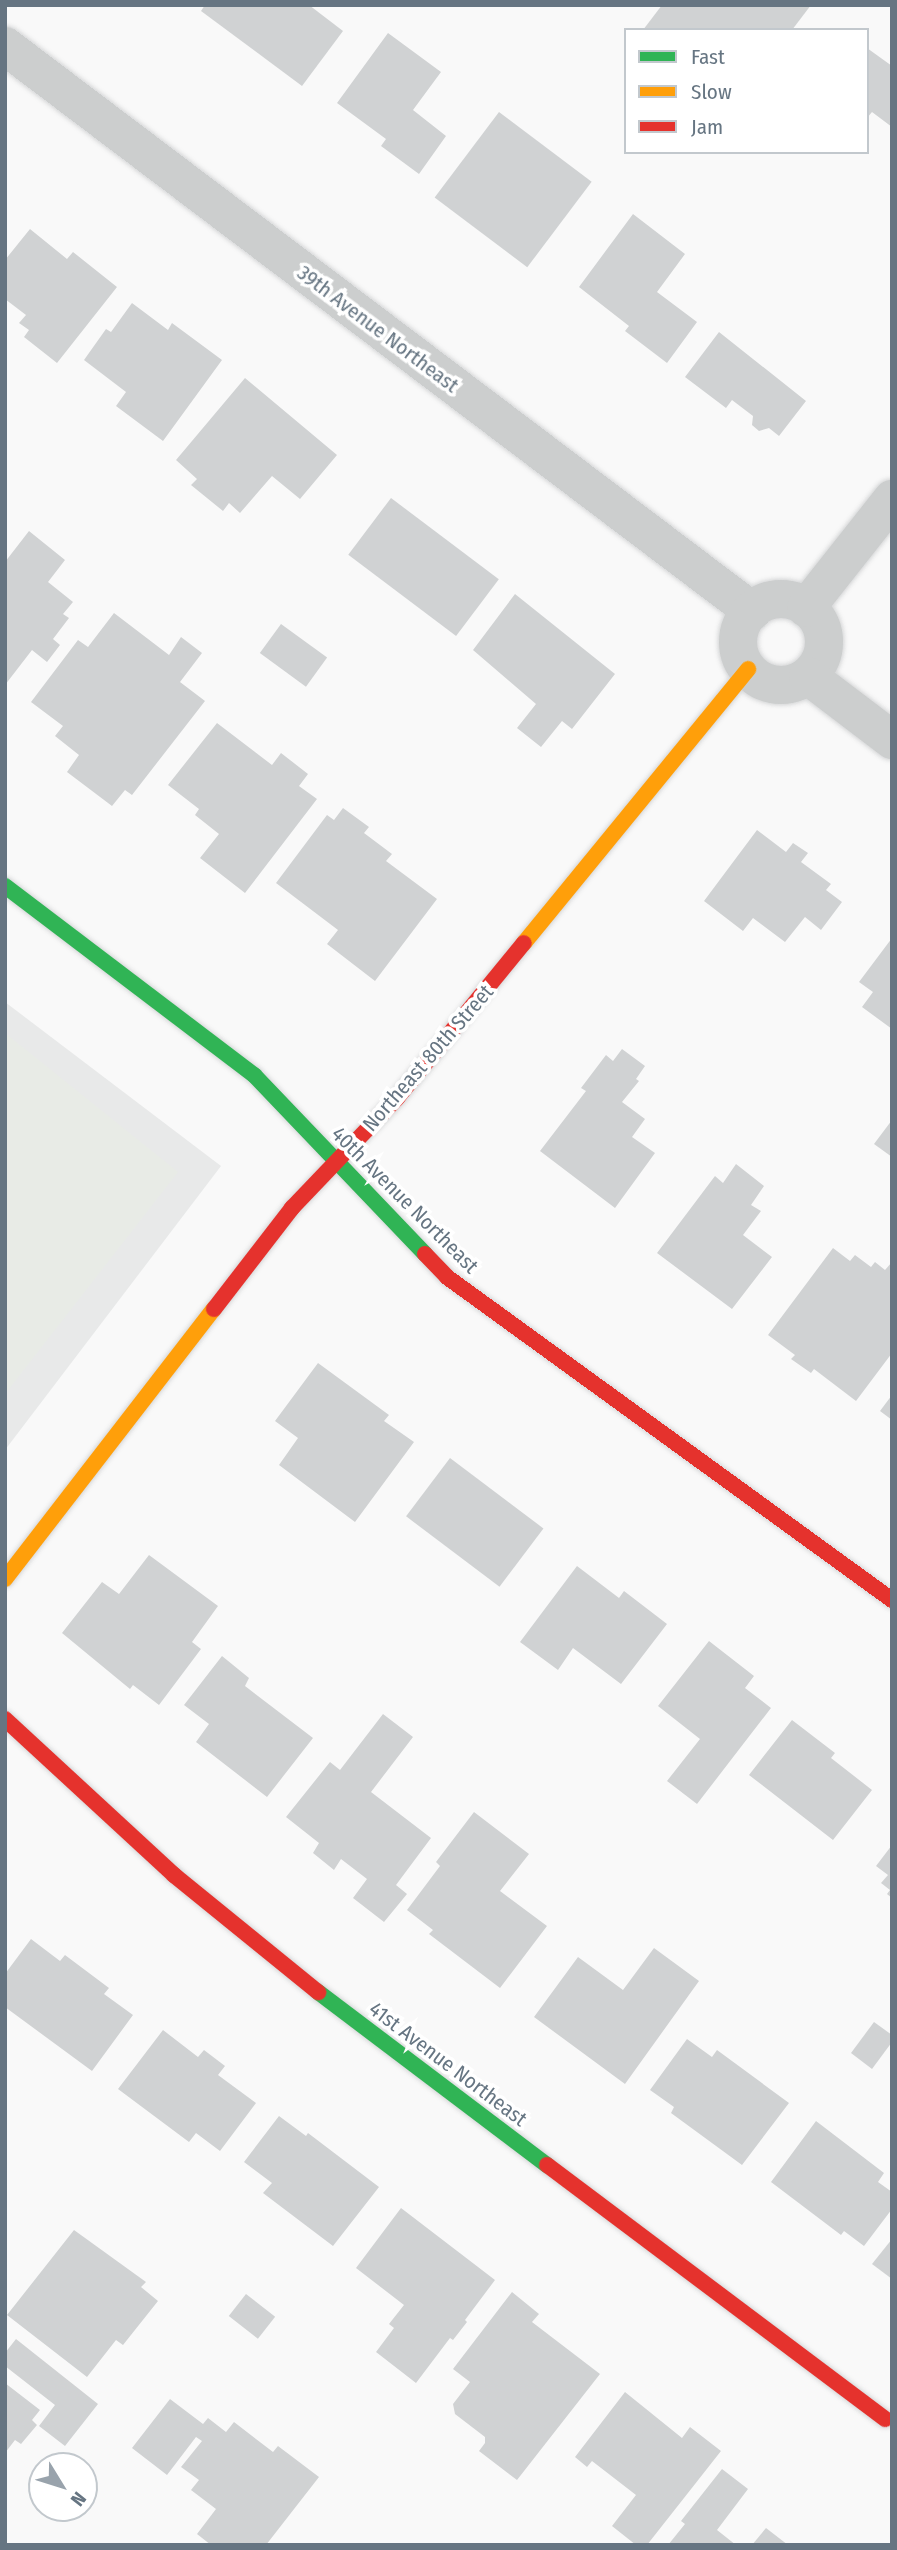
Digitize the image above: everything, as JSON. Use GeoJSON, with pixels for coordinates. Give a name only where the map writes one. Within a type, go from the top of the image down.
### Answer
{"type":"FeatureCollection","features":[{"type":"Feature","properties":{"kind":"street","name":"39th Avenue Northeast"},"geometry":{"type":"LineString","coordinates":[[5,46],[752,611]]}},
{"type":"Feature","properties":{"kind":"street"},"geometry":{"type":"LineString","coordinates":[[806,608],[892,499]]}},
{"type":"Feature","properties":{"kind":"street"},"geometry":{"type":"LineString","coordinates":[[774,599],[788,599],[806,608],[820,622],[824,636],[818,665],[808,677],[780,685],[765,683],[748,669],[738,650],[738,636],[752,611],[774,599]]}},
{"type":"Feature","properties":{"kind":"street","name":"Northeast 80th Street"},"geometry":{"type":"LineString","coordinates":[[5,1579],[292,1208],[397,1098],[748,669]]}},
{"type":"Feature","properties":{"kind":"street"},"geometry":{"type":"LineString","coordinates":[[808,677],[892,740]]}},
{"type":"Feature","properties":{"kind":"street","name":"40th Avenue Northeast"},"geometry":{"type":"LineString","coordinates":[[5,886],[254,1075],[335,1163],[447,1277],[892,1600]]}},
{"type":"Feature","properties":{"kind":"street","name":"41st Avenue Northeast"},"geometry":{"type":"LineString","coordinates":[[5,1719],[174,1875],[330,2002],[885,2419]]}},
{"type":"Feature","properties":{"kind":"shaded area"},"geometry":{"type":"Polygon","coordinates":[[[5,1002],[221,1166],[5,1450],[5,1002]]]}},
{"type":"Feature","properties":{"kind":"shaded area"},"geometry":{"type":"Polygon","coordinates":[[[5,1033],[178,1172],[5,1394],[5,1033]]]}},
{"type":"Feature","properties":{"kind":"building"},"geometry":{"type":"Polygon","coordinates":[[[205,5],[309,5],[343,31],[302,86],[201,11],[205,5]]]}},
{"type":"Feature","properties":{"kind":"building"},"geometry":{"type":"Polygon","coordinates":[[[662,5],[811,5],[794,28],[645,28],[662,5]]]}},
{"type":"Feature","properties":{"kind":"building"},"geometry":{"type":"Polygon","coordinates":[[[388,33],[441,72],[413,110],[446,136],[419,174],[381,146],[386,139],[337,103],[388,33]]]}},
{"type":"Feature","properties":{"kind":"building"},"geometry":{"type":"Polygon","coordinates":[[[869,49],[892,66],[892,127],[872,112],[869,116],[869,49]]]}},
{"type":"Feature","properties":{"kind":"building"},"geometry":{"type":"Polygon","coordinates":[[[499,112],[592,182],[527,267],[435,197],[499,112]]]}},
{"type":"Feature","properties":{"kind":"building"},"geometry":{"type":"Polygon","coordinates":[[[633,214],[685,254],[657,292],[697,322],[667,363],[625,331],[629,326],[579,287],[633,214]]]}},
{"type":"Feature","properties":{"kind":"building"},"geometry":{"type":"Polygon","coordinates":[[[30,229],[67,259],[73,252],[117,287],[57,363],[24,337],[29,330],[19,323],[26,315],[5,299],[5,260],[30,229]]]}},
{"type":"Feature","properties":{"kind":"building"},"geometry":{"type":"Polygon","coordinates":[[[132,303],[168,330],[172,323],[222,360],[163,441],[116,406],[126,392],[84,360],[106,329],[111,332],[132,303]]]}},
{"type":"Feature","properties":{"kind":"building"},"geometry":{"type":"Polygon","coordinates":[[[719,332],[806,401],[779,436],[769,428],[759,431],[752,425],[753,416],[732,400],[726,408],[685,377],[719,332]]]}},
{"type":"Feature","properties":{"kind":"building"},"geometry":{"type":"Polygon","coordinates":[[[245,378],[337,455],[300,499],[272,476],[240,513],[229,503],[223,511],[191,485],[197,479],[176,460],[245,378]]]}},
{"type":"Feature","properties":{"kind":"building"},"geometry":{"type":"Polygon","coordinates":[[[391,498],[499,579],[456,636],[348,555],[391,498]]]}},
{"type":"Feature","properties":{"kind":"building"},"geometry":{"type":"Polygon","coordinates":[[[29,531],[65,560],[48,582],[73,602],[63,614],[69,618],[53,639],[60,645],[47,662],[32,650],[5,685],[5,562],[29,531]]]}},
{"type":"Feature","properties":{"kind":"building"},"geometry":{"type":"Polygon","coordinates":[[[515,594],[615,674],[572,729],[562,721],[541,747],[517,728],[536,704],[473,650],[515,594]]]}},
{"type":"Feature","properties":{"kind":"building"},"geometry":{"type":"Polygon","coordinates":[[[114,613],[169,655],[181,637],[202,653],[180,682],[205,701],[132,795],[125,790],[112,806],[67,772],[79,755],[55,736],[63,726],[31,702],[78,640],[88,647],[114,613]]]}},
{"type":"Feature","properties":{"kind":"building"},"geometry":{"type":"Polygon","coordinates":[[[281,624],[327,658],[306,687],[260,653],[281,624]]]}},
{"type":"Feature","properties":{"kind":"building"},"geometry":{"type":"Polygon","coordinates":[[[217,723],[272,765],[281,753],[308,774],[299,786],[317,799],[245,893],[200,858],[219,834],[195,815],[199,809],[168,785],[217,723]]]}},
{"type":"Feature","properties":{"kind":"building"},"geometry":{"type":"Polygon","coordinates":[[[343,808],[369,827],[364,833],[392,854],[386,861],[437,899],[375,981],[327,944],[338,930],[276,883],[327,815],[334,820],[343,808]]]}},
{"type":"Feature","properties":{"kind":"building"},"geometry":{"type":"Polygon","coordinates":[[[757,830],[786,852],[793,843],[808,853],[801,862],[831,884],[826,890],[842,902],[821,930],[805,917],[785,942],[753,918],[743,931],[704,901],[757,830]]]}},
{"type":"Feature","properties":{"kind":"building"},"geometry":{"type":"Polygon","coordinates":[[[892,938],[892,1029],[862,1007],[873,992],[859,982],[892,938]]]}},
{"type":"Feature","properties":{"kind":"building"},"geometry":{"type":"Polygon","coordinates":[[[622,1049],[645,1066],[636,1079],[639,1081],[622,1102],[645,1119],[632,1137],[655,1153],[615,1208],[540,1151],[586,1091],[581,1088],[606,1055],[613,1061],[622,1049]]]}},
{"type":"Feature","properties":{"kind":"building"},"geometry":{"type":"Polygon","coordinates":[[[892,1120],[892,1157],[874,1144],[892,1120]]]}},
{"type":"Feature","properties":{"kind":"building"},"geometry":{"type":"Polygon","coordinates":[[[736,1164],[764,1186],[751,1205],[761,1211],[743,1235],[772,1257],[732,1309],[657,1253],[715,1176],[723,1183],[736,1164]]]}},
{"type":"Feature","properties":{"kind":"building"},"geometry":{"type":"Polygon","coordinates":[[[833,1248],[850,1261],[855,1255],[871,1267],[875,1262],[885,1270],[892,1262],[892,1353],[856,1401],[814,1369],[811,1373],[791,1359],[795,1355],[768,1335],[833,1248]]]}},
{"type":"Feature","properties":{"kind":"building"},"geometry":{"type":"Polygon","coordinates":[[[318,1363],[389,1415],[384,1421],[414,1442],[355,1522],[279,1465],[298,1438],[275,1421],[318,1363]]]}},
{"type":"Feature","properties":{"kind":"building"},"geometry":{"type":"Polygon","coordinates":[[[892,1395],[892,1420],[880,1411],[892,1395]]]}},
{"type":"Feature","properties":{"kind":"building"},"geometry":{"type":"Polygon","coordinates":[[[450,1458],[543,1528],[500,1587],[406,1516],[450,1458]]]}},
{"type":"Feature","properties":{"kind":"building"},"geometry":{"type":"Polygon","coordinates":[[[149,1555],[218,1606],[192,1642],[201,1649],[159,1705],[133,1685],[130,1689],[62,1633],[102,1582],[119,1594],[149,1555]]]}},
{"type":"Feature","properties":{"kind":"building"},"geometry":{"type":"Polygon","coordinates":[[[577,1566],[619,1598],[624,1591],[667,1624],[621,1684],[573,1648],[558,1670],[520,1642],[577,1566]]]}},
{"type":"Feature","properties":{"kind":"building"},"geometry":{"type":"Polygon","coordinates":[[[709,1641],[754,1676],[745,1688],[771,1708],[697,1804],[667,1781],[700,1739],[658,1706],[709,1641]]]}},
{"type":"Feature","properties":{"kind":"building"},"geometry":{"type":"Polygon","coordinates":[[[222,1656],[249,1678],[245,1686],[313,1738],[267,1797],[196,1742],[209,1724],[184,1705],[222,1656]]]}},
{"type":"Feature","properties":{"kind":"building"},"geometry":{"type":"Polygon","coordinates":[[[383,1714],[413,1737],[371,1792],[431,1838],[396,1885],[407,1894],[384,1922],[353,1898],[367,1879],[341,1859],[334,1870],[313,1853],[319,1843],[286,1817],[330,1762],[340,1770],[383,1714]]]}},
{"type":"Feature","properties":{"kind":"building"},"geometry":{"type":"Polygon","coordinates":[[[792,1720],[835,1753],[831,1758],[872,1790],[833,1840],[749,1775],[792,1720]]]}},
{"type":"Feature","properties":{"kind":"building"},"geometry":{"type":"Polygon","coordinates":[[[474,1812],[529,1854],[500,1891],[547,1926],[500,1988],[429,1934],[433,1930],[407,1910],[440,1866],[436,1862],[474,1812]]]}},
{"type":"Feature","properties":{"kind":"building"},"geometry":{"type":"Polygon","coordinates":[[[892,1845],[892,1898],[887,1894],[890,1890],[881,1883],[888,1875],[876,1866],[892,1845]]]}},
{"type":"Feature","properties":{"kind":"building"},"geometry":{"type":"Polygon","coordinates":[[[31,1939],[60,1961],[65,1955],[109,1988],[104,1994],[133,2015],[92,2071],[5,2007],[5,1974],[31,1939]]]}},
{"type":"Feature","properties":{"kind":"building"},"geometry":{"type":"Polygon","coordinates":[[[654,1948],[699,1981],[625,2084],[534,2017],[578,1957],[623,1990],[654,1948]]]}},
{"type":"Feature","properties":{"kind":"building"},"geometry":{"type":"Polygon","coordinates":[[[874,2022],[892,2035],[892,2042],[872,2069],[851,2053],[874,2022]]]}},
{"type":"Feature","properties":{"kind":"building"},"geometry":{"type":"Polygon","coordinates":[[[163,2030],[198,2057],[204,2050],[225,2066],[218,2075],[256,2103],[220,2151],[196,2133],[189,2142],[118,2089],[163,2030]]]}},
{"type":"Feature","properties":{"kind":"building"},"geometry":{"type":"Polygon","coordinates":[[[687,2039],[712,2057],[717,2050],[789,2103],[742,2165],[671,2113],[674,2107],[650,2090],[687,2039]]]}},
{"type":"Feature","properties":{"kind":"building"},"geometry":{"type":"Polygon","coordinates":[[[279,2116],[306,2136],[308,2133],[379,2187],[333,2246],[263,2193],[272,2183],[244,2162],[279,2116]]]}},
{"type":"Feature","properties":{"kind":"building"},"geometry":{"type":"Polygon","coordinates":[[[816,2121],[884,2173],[878,2182],[892,2192],[892,2209],[864,2246],[844,2231],[841,2235],[771,2182],[816,2121]]]}},
{"type":"Feature","properties":{"kind":"building"},"geometry":{"type":"Polygon","coordinates":[[[401,2208],[495,2280],[465,2320],[467,2322],[453,2340],[450,2338],[416,2383],[376,2352],[394,2328],[389,2324],[404,2305],[356,2268],[401,2208]]]}},
{"type":"Feature","properties":{"kind":"building"},"geometry":{"type":"Polygon","coordinates":[[[74,2230],[146,2282],[141,2287],[158,2301],[123,2345],[116,2340],[87,2377],[7,2315],[74,2230]]]}},
{"type":"Feature","properties":{"kind":"building"},"geometry":{"type":"Polygon","coordinates":[[[892,2239],[892,2279],[872,2264],[892,2239]]]}},
{"type":"Feature","properties":{"kind":"building"},"geometry":{"type":"Polygon","coordinates":[[[512,2292],[539,2314],[532,2322],[600,2374],[517,2480],[479,2451],[485,2443],[485,2437],[455,2414],[453,2404],[470,2382],[453,2369],[512,2292]]]}},
{"type":"Feature","properties":{"kind":"building"},"geometry":{"type":"Polygon","coordinates":[[[246,2294],[275,2317],[258,2339],[229,2316],[246,2294]]]}},
{"type":"Feature","properties":{"kind":"building"},"geometry":{"type":"Polygon","coordinates":[[[16,2339],[98,2404],[65,2446],[39,2426],[55,2405],[5,2366],[5,2353],[16,2339]]]}},
{"type":"Feature","properties":{"kind":"building"},"geometry":{"type":"Polygon","coordinates":[[[5,2383],[40,2410],[32,2420],[37,2425],[21,2444],[15,2440],[5,2453],[5,2383]]]}},
{"type":"Feature","properties":{"kind":"building"},"geometry":{"type":"Polygon","coordinates":[[[625,2392],[682,2438],[690,2427],[721,2451],[647,2545],[636,2545],[612,2526],[636,2495],[592,2461],[587,2467],[575,2457],[625,2392]]]}},
{"type":"Feature","properties":{"kind":"building"},"geometry":{"type":"Polygon","coordinates":[[[170,2399],[203,2424],[208,2418],[226,2432],[234,2422],[273,2452],[278,2446],[319,2477],[266,2545],[211,2545],[197,2534],[216,2509],[191,2490],[199,2480],[181,2467],[202,2441],[196,2437],[167,2475],[132,2448],[170,2399]]]}},
{"type":"Feature","properties":{"kind":"building"},"geometry":{"type":"Polygon","coordinates":[[[722,2469],[748,2489],[717,2530],[736,2545],[668,2545],[685,2524],[681,2521],[722,2469]]]}},
{"type":"Feature","properties":{"kind":"building"},"geometry":{"type":"Polygon","coordinates":[[[766,2528],[788,2545],[752,2545],[766,2528]]]}},
{"type":"Feature","properties":{"kind":"traffic: fast"},"geometry":{"type":"LineString","coordinates":[[5,886],[254,1075],[425,1254]]}},
{"type":"Feature","properties":{"kind":"traffic: fast"},"geometry":{"type":"LineString","coordinates":[[318,1992],[547,2165]]}},
{"type":"Feature","properties":{"kind":"traffic: slow"},"geometry":{"type":"LineString","coordinates":[[524,943],[748,669]]}},
{"type":"Feature","properties":{"kind":"traffic: slow"},"geometry":{"type":"LineString","coordinates":[[5,1579],[214,1309]]}},
{"type":"Feature","properties":{"kind":"traffic: jam"},"geometry":{"type":"LineString","coordinates":[[214,1309],[292,1208],[397,1098],[524,943]]}},
{"type":"Feature","properties":{"kind":"traffic: jam"},"geometry":{"type":"LineString","coordinates":[[425,1254],[447,1277],[892,1600]]}},
{"type":"Feature","properties":{"kind":"traffic: jam"},"geometry":{"type":"LineString","coordinates":[[5,1719],[174,1875],[318,1992]]}},
{"type":"Feature","properties":{"kind":"traffic: jam"},"geometry":{"type":"LineString","coordinates":[[547,2165],[885,2419]]}}]}
